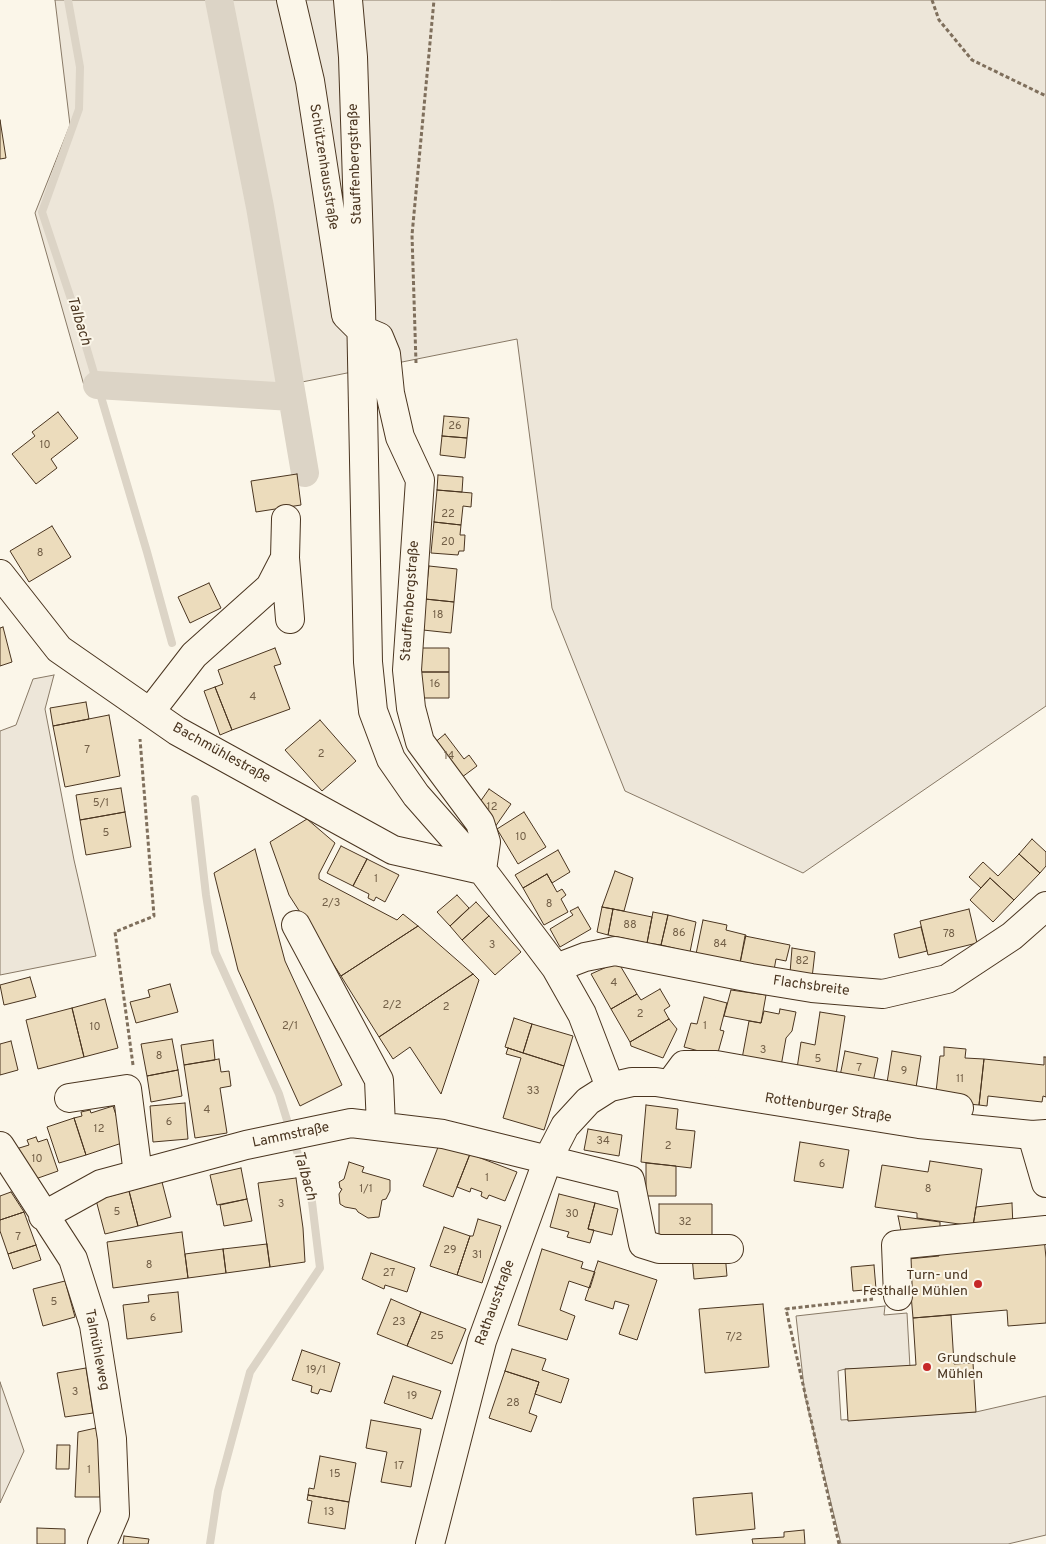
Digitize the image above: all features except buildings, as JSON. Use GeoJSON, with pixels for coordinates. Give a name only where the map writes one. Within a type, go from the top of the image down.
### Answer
{"type":"FeatureCollection","features":[{"type":"Feature","properties":{"kind":"street","name":"Schützenhausstraße"},"geometry":{"type":"LineString","coordinates":[[291,0],[310,81],[346,315],[360,329]]}},
{"type":"Feature","properties":{"kind":"street","name":"Stauffenbergstraße"},"geometry":{"type":"LineString","coordinates":[[348,0],[353,67],[368,662],[373,711],[391,759],[416,796],[482,870],[556,968],[582,1014],[610,1087]]}},
{"type":"Feature","properties":{"kind":"street","name":"Stauffenbergstraße"},"geometry":{"type":"LineString","coordinates":[[360,329],[379,337],[386,354],[390,393],[400,437],[420,480],[407,670],[411,708],[420,742],[480,823],[486,842],[482,870]]}},
{"type":"Feature","properties":{"kind":"street"},"geometry":{"type":"LineString","coordinates":[[286,519],[285,558],[290,619]]}},
{"type":"Feature","properties":{"kind":"street"},"geometry":{"type":"LineString","coordinates":[[144,708],[194,656],[270,587],[285,558]]}},
{"type":"Feature","properties":{"kind":"street","name":"Bachmühlestraße"},"geometry":{"type":"LineString","coordinates":[[0,574],[59,649],[177,731],[393,850],[482,870]]}},
{"type":"Feature","properties":{"kind":"street","name":"Flachsbreite"},"geometry":{"type":"LineString","coordinates":[[556,968],[585,957],[615,951],[812,988],[883,994],[947,979],[1012,936],[1046,906]]}},
{"type":"Feature","properties":{"kind":"street"},"geometry":{"type":"LineString","coordinates":[[296,925],[379,1080],[381,1126]]}},
{"type":"Feature","properties":{"kind":"street"},"geometry":{"type":"LineString","coordinates":[[670,1084],[684,1065],[716,1065],[959,1108]]}},
{"type":"Feature","properties":{"kind":"street","name":"Rottenburger Straße"},"geometry":{"type":"LineString","coordinates":[[610,1087],[632,1082],[656,1082],[919,1124],[1039,1134]]}},
{"type":"Feature","properties":{"kind":"street","name":"Rathausstraße"},"geometry":{"type":"LineString","coordinates":[[430,1544],[482,1341],[548,1159],[566,1126],[588,1101],[610,1087]]}},
{"type":"Feature","properties":{"kind":"street"},"geometry":{"type":"LineString","coordinates":[[69,1098],[127,1089],[138,1174]]}},
{"type":"Feature","properties":{"kind":"street","name":"Lammstraße"},"geometry":{"type":"LineString","coordinates":[[43,1216],[101,1184],[272,1140],[351,1123],[443,1134],[630,1180],[643,1244],[659,1250],[729,1249]]}},
{"type":"Feature","properties":{"kind":"street"},"geometry":{"type":"LineString","coordinates":[[1039,1134],[1046,1183]]}},
{"type":"Feature","properties":{"kind":"street","name":"Talmühleweg"},"geometry":{"type":"LineString","coordinates":[[0,1146],[72,1260],[94,1325],[112,1439],[115,1514],[102,1544]]}},
{"type":"Feature","properties":{"kind":"street"},"geometry":{"type":"LineString","coordinates":[[898,1296],[896,1245],[1046,1230]]}},
{"type":"Feature","properties":{"kind":"path"},"geometry":{"type":"LineString","coordinates":[[416,372],[412,235],[434,0]]}},
{"type":"Feature","properties":{"kind":"path"},"geometry":{"type":"LineString","coordinates":[[932,0],[939,20],[972,60],[1046,96]]}},
{"type":"Feature","properties":{"kind":"path"},"geometry":{"type":"LineString","coordinates":[[127,1089],[133,1063],[115,932],[154,916],[144,708]]}},
{"type":"Feature","properties":{"kind":"path"},"geometry":{"type":"LineString","coordinates":[[839,1544],[786,1309],[898,1296]]}},
{"type":"Feature","properties":{"kind":"shaded area"},"geometry":{"type":"Polygon","coordinates":[[[55,0],[1046,0],[1046,706],[803,873],[625,791],[552,608],[517,339],[272,388],[85,389],[35,213],[70,125],[55,0]]]}},
{"type":"Feature","properties":{"kind":"shaded area"},"geometry":{"type":"Polygon","coordinates":[[[54,675],[45,709],[74,860],[96,956],[0,975],[0,731],[16,725],[33,679],[54,675]]]}},
{"type":"Feature","properties":{"kind":"shaded area"},"geometry":{"type":"Polygon","coordinates":[[[885,1306],[884,1315],[907,1313],[910,1368],[845,1369],[838,1371],[841,1420],[976,1412],[1046,1396],[1046,1535],[1008,1544],[841,1544],[805,1396],[796,1316],[885,1306]]]}},
{"type":"Feature","properties":{"kind":"shaded area"},"geometry":{"type":"Polygon","coordinates":[[[0,1382],[24,1451],[0,1503],[0,1382]]]}},
{"type":"Feature","properties":{"kind":"waterway","name":"Talbach"},"geometry":{"type":"LineString","coordinates":[[68,0],[80,67],[79,109],[42,212],[80,326],[172,643]]}},
{"type":"Feature","properties":{"kind":"waterway"},"geometry":{"type":"LineString","coordinates":[[219,0],[260,207],[305,473]]}},
{"type":"Feature","properties":{"kind":"waterway"},"geometry":{"type":"LineString","coordinates":[[97,385],[292,397]]}},
{"type":"Feature","properties":{"kind":"waterway","name":"Talbach"},"geometry":{"type":"LineString","coordinates":[[195,799],[206,895],[215,952],[279,1094],[290,1130]]}},
{"type":"Feature","properties":{"kind":"waterway","name":"Talbach"},"geometry":{"type":"LineString","coordinates":[[210,1544],[218,1491],[250,1372],[320,1268],[312,1202],[294,1141]]}},
{"type":"Feature","properties":{"kind":"place","name":"Turn- und Festhalle Mühlen"},"geometry":{"type":"Point","coordinates":[978,1284]}},
{"type":"Feature","properties":{"kind":"place","name":"Grundschule Mühlen"},"geometry":{"type":"Point","coordinates":[927,1367]}}]}
